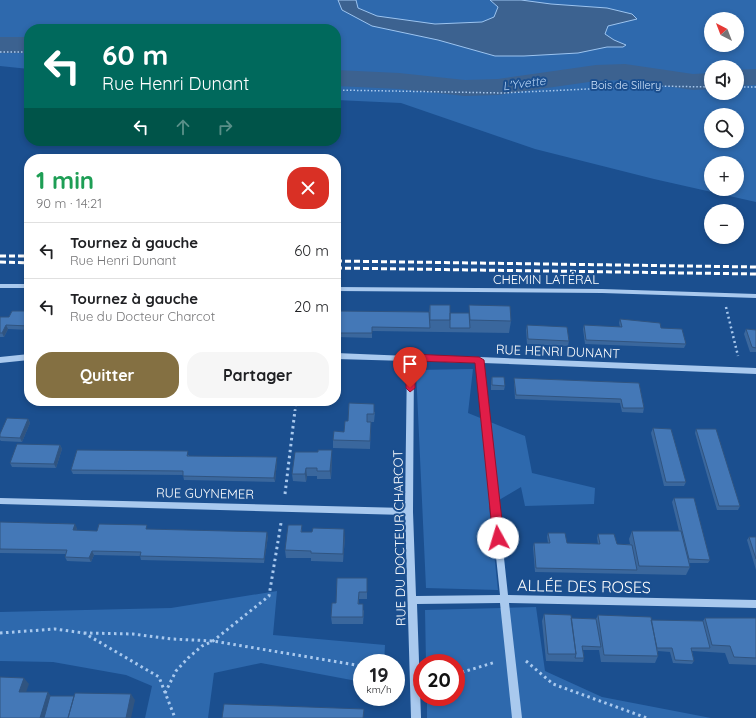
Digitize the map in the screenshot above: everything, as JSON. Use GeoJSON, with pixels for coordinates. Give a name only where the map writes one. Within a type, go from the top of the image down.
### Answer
{"type":"FeatureCollection","features":[{"type":"Feature","properties":{"kind":"street"},"geometry":{"type":"LineString","coordinates":[[0,286],[24,286]]}},
{"type":"Feature","properties":{"kind":"street","name":"CHEMIN LATÉRAL"},"geometry":{"type":"LineString","coordinates":[[341,289],[602,291],[756,296]]}},
{"type":"Feature","properties":{"kind":"street","name":"RUE HENRI DUNANT"},"geometry":{"type":"LineString","coordinates":[[341,356],[411,357],[756,371]]}},
{"type":"Feature","properties":{"kind":"street","name":"RUE DU DOCTEUR CHARCOT"},"geometry":{"type":"LineString","coordinates":[[411,357],[409,512],[416,718]]}},
{"type":"Feature","properties":{"kind":"street"},"geometry":{"type":"LineString","coordinates":[[0,360],[24,358]]}},
{"type":"Feature","properties":{"kind":"street"},"geometry":{"type":"LineString","coordinates":[[479,360],[518,718]]}},
{"type":"Feature","properties":{"kind":"street","name":"RUE GUYNEMER"},"geometry":{"type":"LineString","coordinates":[[0,501],[409,512]]}},
{"type":"Feature","properties":{"kind":"street","name":"ALLÉE DES ROSES"},"geometry":{"type":"LineString","coordinates":[[412,600],[505,599],[756,604]]}},
{"type":"Feature","properties":{"kind":"path"},"geometry":{"type":"LineString","coordinates":[[0,52],[24,52]]}},
{"type":"Feature","properties":{"kind":"path"},"geometry":{"type":"LineString","coordinates":[[341,90],[502,93],[653,86],[704,86]]}},
{"type":"Feature","properties":{"kind":"path"},"geometry":{"type":"LineString","coordinates":[[744,87],[756,87]]}},
{"type":"Feature","properties":{"kind":"path"},"geometry":{"type":"LineString","coordinates":[[723,295],[741,371]]}},
{"type":"Feature","properties":{"kind":"path"},"geometry":{"type":"LineString","coordinates":[[165,693],[176,671],[188,658],[202,646],[213,641],[269,596],[283,508],[295,406]]}},
{"type":"Feature","properties":{"kind":"path"},"geometry":{"type":"LineString","coordinates":[[0,633],[75,629],[84,633],[159,677],[175,718]]}},
{"type":"Feature","properties":{"kind":"path"},"geometry":{"type":"LineString","coordinates":[[84,633],[133,634],[172,639],[213,641],[353,664]]}},
{"type":"Feature","properties":{"kind":"path"},"geometry":{"type":"LineString","coordinates":[[465,672],[511,659],[528,661],[553,684],[647,718]]}},
{"type":"Feature","properties":{"kind":"green space","name":"Bois de Sillery"},"geometry":{"type":"Polygon","coordinates":[[[0,0],[756,0],[756,202],[729,196],[744,196],[744,156],[704,156],[704,190],[535,149],[401,103],[341,100],[341,24],[24,24],[24,68],[0,66],[0,0]]]}},
{"type":"Feature","properties":{"kind":"green space"},"geometry":{"type":"Polygon","coordinates":[[[473,369],[468,413],[525,436],[532,473],[595,488],[594,504],[525,506],[521,487],[489,506],[498,590],[426,588],[416,370],[473,369]]]}},
{"type":"Feature","properties":{"kind":"green space"},"geometry":{"type":"Polygon","coordinates":[[[277,591],[273,635],[385,645],[384,654],[353,654],[353,680],[261,663],[214,673],[208,718],[145,718],[152,686],[126,675],[53,662],[0,661],[0,612],[171,608],[277,591]]]}},
{"type":"Feature","properties":{"kind":"green space"},"geometry":{"type":"Polygon","coordinates":[[[536,607],[545,671],[602,697],[711,718],[427,718],[427,706],[465,706],[465,654],[426,654],[425,610],[536,607]]]}},
{"type":"Feature","properties":{"kind":"shaded area"},"geometry":{"type":"Polygon","coordinates":[[[338,0],[356,0],[358,8],[377,16],[435,24],[482,22],[494,17],[498,7],[490,0],[521,0],[551,4],[607,8],[632,14],[637,19],[608,26],[605,34],[626,45],[623,47],[607,47],[578,53],[495,56],[438,40],[372,26],[342,10],[338,0]]]}},
{"type":"Feature","properties":{"kind":"building"},"geometry":{"type":"Polygon","coordinates":[[[430,305],[450,305],[450,320],[430,320],[430,305]]]}},
{"type":"Feature","properties":{"kind":"building"},"geometry":{"type":"Polygon","coordinates":[[[469,305],[510,306],[511,321],[470,320],[469,305]]]}},
{"type":"Feature","properties":{"kind":"building"},"geometry":{"type":"Polygon","coordinates":[[[12,311],[24,311],[24,326],[6,325],[2,333],[0,333],[0,317],[9,317],[12,311]]]}},
{"type":"Feature","properties":{"kind":"building"},"geometry":{"type":"Polygon","coordinates":[[[341,311],[429,312],[430,328],[372,327],[372,333],[341,333],[341,311]]]}},
{"type":"Feature","properties":{"kind":"building"},"geometry":{"type":"Polygon","coordinates":[[[450,313],[469,313],[470,328],[450,328],[450,313]]]}},
{"type":"Feature","properties":{"kind":"building"},"geometry":{"type":"Polygon","coordinates":[[[620,319],[660,323],[661,328],[682,329],[686,344],[586,340],[584,325],[622,327],[620,319]]]}},
{"type":"Feature","properties":{"kind":"building"},"geometry":{"type":"Polygon","coordinates":[[[527,325],[567,327],[569,341],[528,339],[527,325]]]}},
{"type":"Feature","properties":{"kind":"building"},"geometry":{"type":"Polygon","coordinates":[[[746,329],[756,330],[756,348],[752,347],[746,329]]]}},
{"type":"Feature","properties":{"kind":"building"},"geometry":{"type":"Polygon","coordinates":[[[492,377],[504,377],[505,386],[492,385],[492,377]]]}},
{"type":"Feature","properties":{"kind":"building"},"geometry":{"type":"Polygon","coordinates":[[[514,378],[639,383],[644,408],[623,408],[621,399],[516,395],[514,378]]]}},
{"type":"Feature","properties":{"kind":"building"},"geometry":{"type":"Polygon","coordinates":[[[349,403],[374,404],[374,414],[367,414],[367,422],[371,422],[370,441],[333,440],[334,431],[344,432],[345,421],[348,421],[349,403]]]}},
{"type":"Feature","properties":{"kind":"building"},"geometry":{"type":"Polygon","coordinates":[[[7,418],[28,419],[20,438],[0,437],[7,418]]]}},
{"type":"Feature","properties":{"kind":"building"},"geometry":{"type":"Polygon","coordinates":[[[653,428],[671,429],[686,482],[666,482],[653,428]]]}},
{"type":"Feature","properties":{"kind":"building"},"geometry":{"type":"Polygon","coordinates":[[[696,429],[716,429],[740,506],[719,506],[696,429]]]}},
{"type":"Feature","properties":{"kind":"building"},"geometry":{"type":"Polygon","coordinates":[[[17,444],[60,445],[54,464],[10,463],[17,444]]]}},
{"type":"Feature","properties":{"kind":"building"},"geometry":{"type":"Polygon","coordinates":[[[77,450],[188,451],[187,456],[277,457],[274,478],[183,476],[183,471],[71,470],[77,450]]]}},
{"type":"Feature","properties":{"kind":"building"},"geometry":{"type":"Polygon","coordinates":[[[318,450],[332,450],[330,471],[317,471],[317,468],[306,468],[305,474],[292,474],[295,452],[318,452],[318,450]]]}},
{"type":"Feature","properties":{"kind":"building"},"geometry":{"type":"Polygon","coordinates":[[[674,498],[694,498],[710,560],[689,559],[674,498]]]}},
{"type":"Feature","properties":{"kind":"building"},"geometry":{"type":"Polygon","coordinates":[[[0,522],[75,524],[73,530],[97,531],[99,524],[147,525],[146,529],[267,532],[264,559],[140,556],[141,552],[92,551],[89,558],[65,557],[67,550],[0,549],[0,522]]]}},
{"type":"Feature","properties":{"kind":"building"},"geometry":{"type":"Polygon","coordinates":[[[288,525],[302,525],[301,532],[312,532],[313,528],[344,529],[343,554],[311,553],[311,551],[285,550],[288,525]]]}},
{"type":"Feature","properties":{"kind":"building"},"geometry":{"type":"Polygon","coordinates":[[[632,531],[681,531],[690,567],[639,566],[632,531]]]}},
{"type":"Feature","properties":{"kind":"building"},"geometry":{"type":"Polygon","coordinates":[[[548,533],[565,533],[567,543],[600,544],[598,534],[614,534],[617,544],[632,545],[637,570],[536,568],[534,543],[550,543],[548,533]]]}},
{"type":"Feature","properties":{"kind":"building"},"geometry":{"type":"Polygon","coordinates":[[[749,537],[756,537],[756,559],[749,537]]]}},
{"type":"Feature","properties":{"kind":"building"},"geometry":{"type":"Polygon","coordinates":[[[337,578],[367,578],[367,592],[359,592],[358,604],[363,604],[363,617],[331,617],[332,603],[336,603],[337,578]]]}},
{"type":"Feature","properties":{"kind":"building"},"geometry":{"type":"Polygon","coordinates":[[[544,614],[571,615],[576,654],[548,654],[544,614]]]}},
{"type":"Feature","properties":{"kind":"building"},"geometry":{"type":"Polygon","coordinates":[[[598,615],[651,617],[658,656],[604,655],[598,615]]]}},
{"type":"Feature","properties":{"kind":"building"},"geometry":{"type":"Polygon","coordinates":[[[571,618],[596,619],[601,647],[582,646],[584,658],[575,658],[576,654],[571,618]]]}},
{"type":"Feature","properties":{"kind":"building"},"geometry":{"type":"Polygon","coordinates":[[[705,618],[756,618],[756,658],[734,657],[730,646],[712,645],[705,618]]]}},
{"type":"Feature","properties":{"kind":"building"},"geometry":{"type":"Polygon","coordinates":[[[651,620],[703,621],[710,648],[691,648],[694,661],[675,660],[672,648],[657,648],[651,620]]]}},
{"type":"Feature","properties":{"kind":"building"},"geometry":{"type":"Polygon","coordinates":[[[0,677],[24,678],[19,692],[48,692],[40,718],[0,718],[0,677]]]}},
{"type":"Feature","properties":{"kind":"building"},"geometry":{"type":"Polygon","coordinates":[[[75,693],[131,694],[126,718],[68,718],[75,693]]]}},
{"type":"Feature","properties":{"kind":"building"},"geometry":{"type":"Polygon","coordinates":[[[50,696],[74,696],[68,718],[44,718],[50,696]]]}},
{"type":"Feature","properties":{"kind":"building"},"geometry":{"type":"Polygon","coordinates":[[[224,704],[364,709],[363,718],[222,718],[224,704]]]}},
{"type":"Feature","properties":{"kind":"waterway","name":"L'Yvette"},"geometry":{"type":"LineString","coordinates":[[0,45],[24,45]]}},
{"type":"Feature","properties":{"kind":"waterway","name":"L'Yvette"},"geometry":{"type":"LineString","coordinates":[[341,78],[399,81],[465,88],[498,87],[596,73],[625,72],[693,82],[704,81]]}},
{"type":"Feature","properties":{"kind":"waterway","name":"L'Yvette"},"geometry":{"type":"LineString","coordinates":[[744,78],[756,77]]}},
{"type":"Feature","properties":{"kind":"railway"},"geometry":{"type":"LineString","coordinates":[[0,256],[24,256]]}},
{"type":"Feature","properties":{"kind":"railway"},"geometry":{"type":"LineString","coordinates":[[341,261],[756,267]]}},
{"type":"Feature","properties":{"kind":"railway"},"geometry":{"type":"LineString","coordinates":[[0,262],[24,263]]}},
{"type":"Feature","properties":{"kind":"railway"},"geometry":{"type":"LineString","coordinates":[[341,268],[756,274]]}},
{"type":"Feature","properties":{"kind":"route"},"geometry":{"type":"LineString","coordinates":[[410,388],[411,357],[479,360],[498,538]]}}]}
